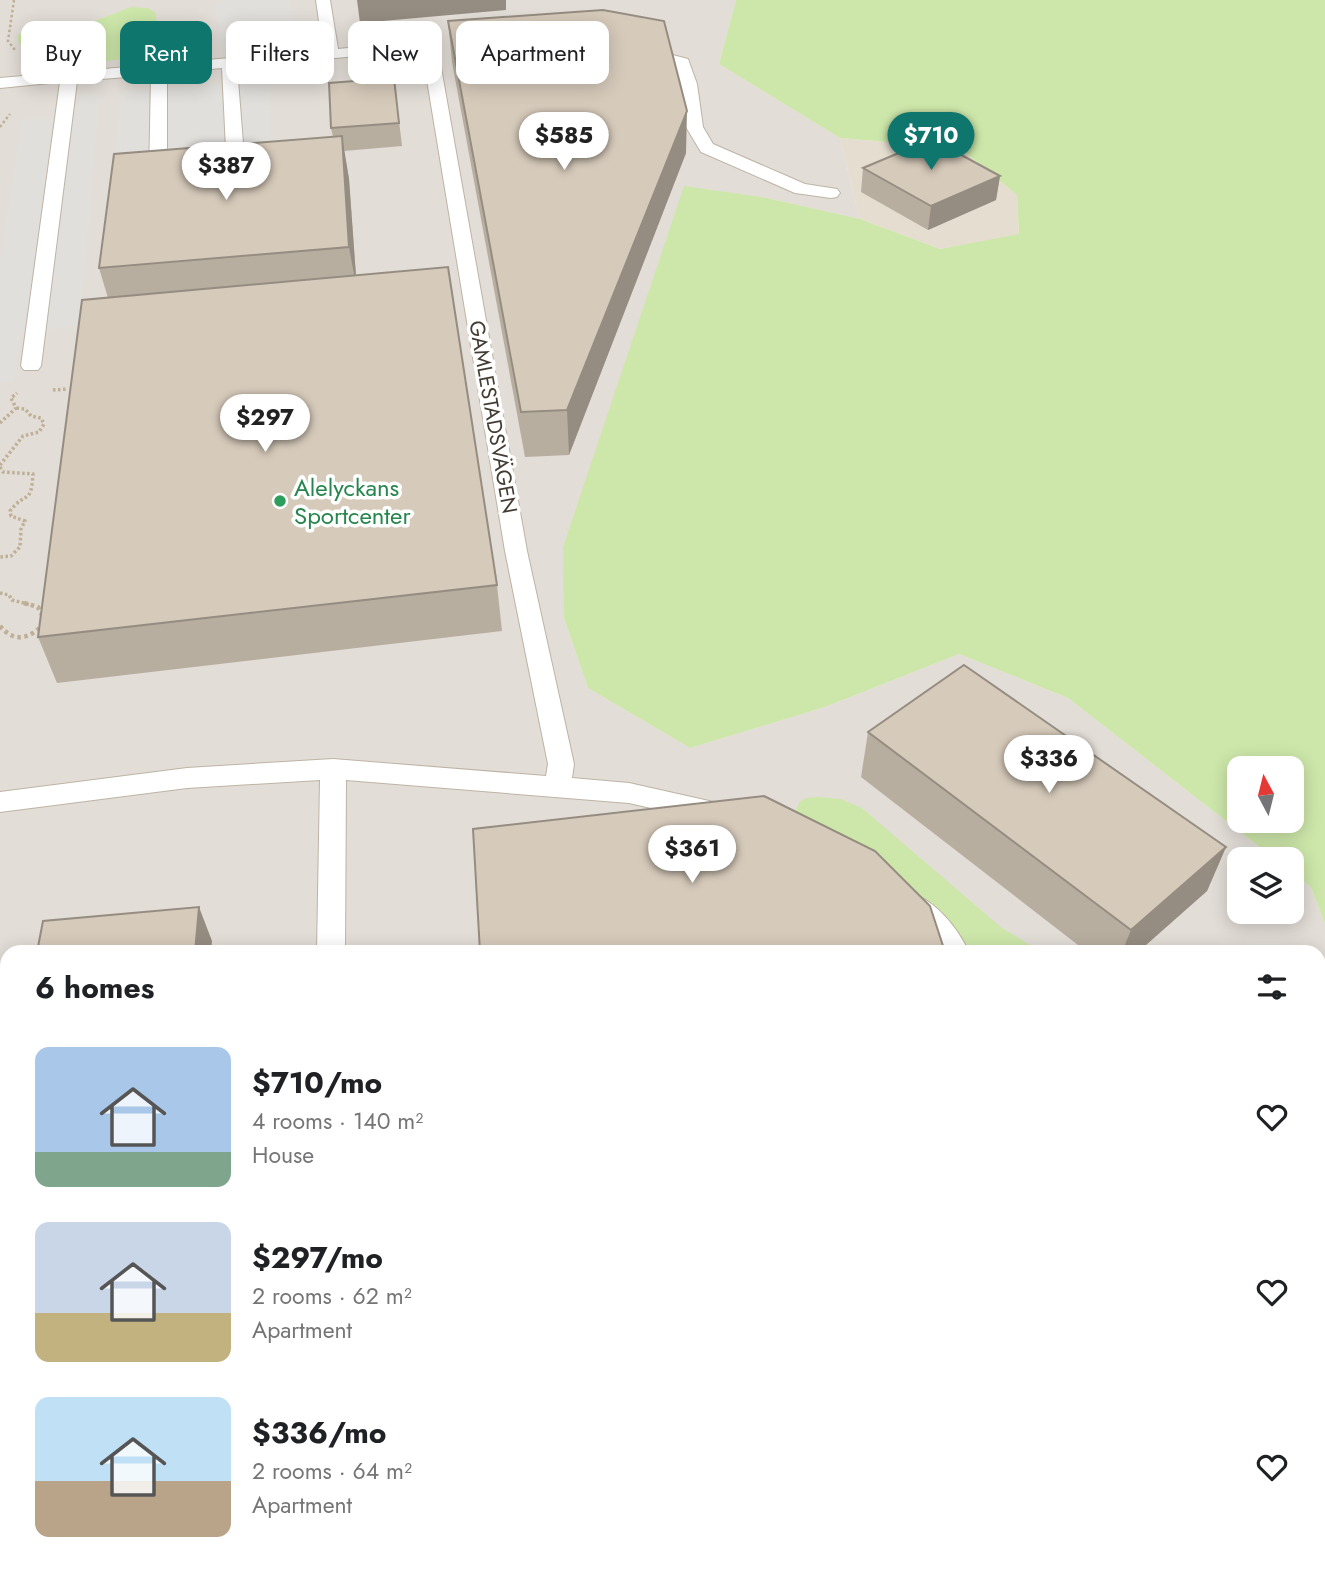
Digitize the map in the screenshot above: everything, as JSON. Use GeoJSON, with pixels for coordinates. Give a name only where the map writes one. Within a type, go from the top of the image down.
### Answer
{"type":"FeatureCollection","features":[{"type":"Feature","properties":{"kind":"lane"},"geometry":{"type":"LineString","coordinates":[[323,0],[326,21]]}},
{"type":"Feature","properties":{"kind":"lane","name":"GAMLESTADSVÄGEN"},"geometry":{"type":"LineString","coordinates":[[334,54],[436,44],[516,551],[561,764],[557,788]]}},
{"type":"Feature","properties":{"kind":"lane"},"geometry":{"type":"LineString","coordinates":[[618,47],[667,56],[682,62],[691,90],[690,114],[698,139],[707,148],[801,189],[831,194]]}},
{"type":"Feature","properties":{"kind":"lane","name":"GAMLESTADSVÄGEN"},"geometry":{"type":"LineString","coordinates":[[0,83],[21,81]]}},
{"type":"Feature","properties":{"kind":"lane"},"geometry":{"type":"LineString","coordinates":[[31,366],[68,84]]}},
{"type":"Feature","properties":{"kind":"lane"},"geometry":{"type":"LineString","coordinates":[[158,177],[159,84]]}},
{"type":"Feature","properties":{"kind":"lane"},"geometry":{"type":"LineString","coordinates":[[230,84],[236,169]]}},
{"type":"Feature","properties":{"kind":"lane"},"geometry":{"type":"LineString","coordinates":[[331,945],[333,769]]}},
{"type":"Feature","properties":{"kind":"lane"},"geometry":{"type":"LineString","coordinates":[[0,802],[187,778],[333,769],[629,793],[744,820]]}},
{"type":"Feature","properties":{"kind":"lane"},"geometry":{"type":"LineString","coordinates":[[887,884],[941,930],[951,945]]}},
{"type":"Feature","properties":{"kind":"path"},"geometry":{"type":"LineString","coordinates":[[0,557],[11,556],[22,545],[24,536],[21,529],[25,521],[11,516],[10,511],[18,501],[29,498],[33,474],[3,472],[0,466],[23,436],[39,432],[44,424],[41,418],[31,416],[25,409],[16,408]]}},
{"type":"Feature","properties":{"kind":"path"},"geometry":{"type":"LineString","coordinates":[[0,593],[9,595],[17,603],[38,607],[43,616],[38,631],[26,637],[12,637],[0,626]]}},
{"type":"Feature","properties":{"kind":"shaded area"},"geometry":{"type":"Polygon","coordinates":[[[0,0],[736,0],[719,64],[840,138],[860,219],[767,198],[564,618],[588,688],[690,748],[825,707],[959,654],[1068,698],[1227,822],[1227,833],[1242,833],[1260,847],[1227,847],[1227,924],[1304,924],[1304,881],[1311,887],[1325,924],[1325,945],[0,945],[0,0]]]}},
{"type":"Feature","properties":{"kind":"shaded area"},"geometry":{"type":"Polygon","coordinates":[[[289,0],[294,21],[226,21],[226,46],[222,46],[215,2],[289,0]]]}},
{"type":"Feature","properties":{"kind":"shaded area"},"geometry":{"type":"Polygon","coordinates":[[[226,84],[270,84],[272,164],[114,177],[122,92],[226,84]]]}},
{"type":"Feature","properties":{"kind":"shaded area"},"geometry":{"type":"Polygon","coordinates":[[[100,94],[79,326],[21,332],[14,381],[0,382],[0,266],[22,120],[77,115],[79,95],[100,94]]]}},
{"type":"Feature","properties":{"kind":"shaded area"},"geometry":{"type":"Polygon","coordinates":[[[840,138],[960,148],[1017,195],[1019,235],[940,249],[860,219],[840,138]]]}},
{"type":"Feature","properties":{"kind":"green space"},"geometry":{"type":"Polygon","coordinates":[[[736,0],[1325,0],[1325,924],[1311,887],[1304,881],[1304,847],[1260,847],[1242,833],[1304,833],[1304,756],[1227,756],[1227,822],[1068,698],[959,654],[825,707],[690,748],[588,688],[564,618],[563,547],[684,186],[767,198],[860,219],[940,249],[1019,234],[1017,195],[960,148],[840,138],[719,64],[736,0]]]}},
{"type":"Feature","properties":{"kind":"green space"},"geometry":{"type":"Polygon","coordinates":[[[131,7],[148,8],[156,13],[156,21],[120,21],[120,59],[106,61],[106,21],[95,21],[131,7]]]}},
{"type":"Feature","properties":{"kind":"green space"},"geometry":{"type":"Polygon","coordinates":[[[806,798],[841,799],[862,808],[1002,928],[1030,945],[967,945],[937,911],[899,876],[801,818],[796,811],[799,803],[806,798]]]}},
{"type":"Feature","properties":{"kind":"building"},"geometry":{"type":"Polygon","coordinates":[[[603,10],[664,21],[687,111],[567,410],[521,412],[460,84],[609,84],[609,21],[456,21],[456,64],[448,21],[603,10]]]}},
{"type":"Feature","properties":{"kind":"building"},"geometry":{"type":"Polygon","coordinates":[[[329,84],[395,84],[399,123],[331,128],[329,84]]]}},
{"type":"Feature","properties":{"kind":"building"},"geometry":{"type":"Polygon","coordinates":[[[342,136],[349,247],[99,268],[114,154],[342,136]]]}},
{"type":"Feature","properties":{"kind":"building"},"geometry":{"type":"Polygon","coordinates":[[[932,139],[1000,176],[931,206],[863,168],[932,139]]]}},
{"type":"Feature","properties":{"kind":"building","name":"Alelyckans Sportcenter"},"geometry":{"type":"Polygon","coordinates":[[[448,267],[497,585],[38,637],[82,300],[448,267]]]}},
{"type":"Feature","properties":{"kind":"building"},"geometry":{"type":"Polygon","coordinates":[[[964,665],[1226,847],[1131,930],[868,732],[964,665]]]}},
{"type":"Feature","properties":{"kind":"building"},"geometry":{"type":"Polygon","coordinates":[[[764,796],[875,851],[930,906],[943,945],[480,945],[473,829],[764,796]]]}},
{"type":"Feature","properties":{"kind":"building"},"geometry":{"type":"Polygon","coordinates":[[[199,907],[196,945],[38,945],[43,921],[199,907]]]}},
{"type":"Feature","properties":{"kind":"place","name":"Alelyckans Sportcenter"},"geometry":{"type":"Point","coordinates":[280,501]}}]}
